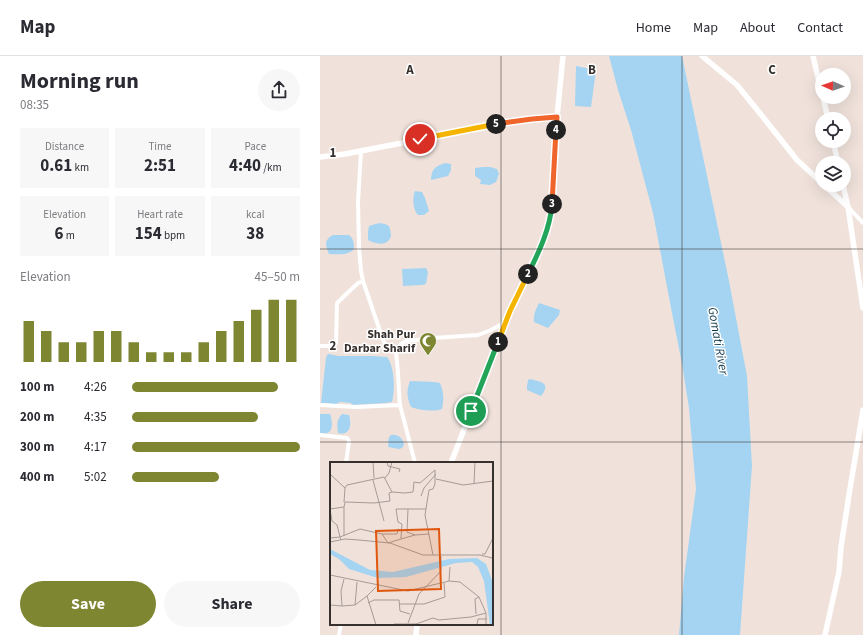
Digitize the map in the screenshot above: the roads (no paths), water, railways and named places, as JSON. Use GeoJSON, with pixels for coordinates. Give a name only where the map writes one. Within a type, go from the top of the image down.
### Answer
{"type":"FeatureCollection","features":[{"type":"Feature","properties":{"kind":"street"},"geometry":{"type":"LineString","coordinates":[[451,462],[510,311],[542,245],[551,214],[557,117],[563,56]]}},
{"type":"Feature","properties":{"kind":"street"},"geometry":{"type":"LineString","coordinates":[[702,56],[737,85],[797,160],[815,177]]}},
{"type":"Feature","properties":{"kind":"street"},"geometry":{"type":"LineString","coordinates":[[813,56],[816,68]]}},
{"type":"Feature","properties":{"kind":"street"},"geometry":{"type":"LineString","coordinates":[[320,157],[345,154],[500,124],[557,117]]}},
{"type":"Feature","properties":{"kind":"street"},"geometry":{"type":"LineString","coordinates":[[361,151],[358,202],[361,271],[386,347],[390,349],[395,348],[400,405],[415,462]]}},
{"type":"Feature","properties":{"kind":"street"},"geometry":{"type":"LineString","coordinates":[[832,192],[863,223]]}},
{"type":"Feature","properties":{"kind":"street"},"geometry":{"type":"LineString","coordinates":[[845,192],[863,308]]}},
{"type":"Feature","properties":{"kind":"street"},"geometry":{"type":"LineString","coordinates":[[320,346],[335,345],[337,303],[363,280]]}},
{"type":"Feature","properties":{"kind":"street"},"geometry":{"type":"LineString","coordinates":[[401,344],[406,341],[478,335],[492,330],[506,321]]}},
{"type":"Feature","properties":{"kind":"street"},"geometry":{"type":"LineString","coordinates":[[320,405],[356,408],[400,405]]}},
{"type":"Feature","properties":{"kind":"street"},"geometry":{"type":"LineString","coordinates":[[825,635],[839,572],[841,547],[863,410]]}},
{"type":"Feature","properties":{"kind":"street"},"geometry":{"type":"LineString","coordinates":[[320,435],[347,438],[349,441],[346,462]]}},
{"type":"Feature","properties":{"kind":"street"},"geometry":{"type":"LineString","coordinates":[[339,635],[341,625]]}},
{"type":"Feature","properties":{"kind":"street"},"geometry":{"type":"LineString","coordinates":[[416,635],[417,625]]}},
{"type":"Feature","properties":{"kind":"water","name":"Gomati River"},"geometry":{"type":"Polygon","coordinates":[[[609,56],[682,56],[729,281],[747,376],[752,466],[740,635],[679,635],[684,577],[696,489],[689,408],[653,213],[631,130],[609,56]]]}},
{"type":"Feature","properties":{"kind":"water"},"geometry":{"type":"Polygon","coordinates":[[[576,66],[596,70],[591,107],[575,106],[576,66]]]}},
{"type":"Feature","properties":{"kind":"water"},"geometry":{"type":"Polygon","coordinates":[[[445,163],[451,164],[451,170],[448,176],[431,180],[434,169],[445,163]]]}},
{"type":"Feature","properties":{"kind":"water"},"geometry":{"type":"Polygon","coordinates":[[[483,167],[497,169],[499,174],[496,182],[490,185],[480,184],[481,180],[475,176],[475,168],[483,167]]]}},
{"type":"Feature","properties":{"kind":"water"},"geometry":{"type":"Polygon","coordinates":[[[415,191],[422,192],[425,198],[429,211],[424,215],[418,215],[415,210],[413,200],[415,191]]]}},
{"type":"Feature","properties":{"kind":"water"},"geometry":{"type":"Polygon","coordinates":[[[379,223],[389,226],[391,236],[387,242],[381,244],[368,240],[369,226],[379,223]]]}},
{"type":"Feature","properties":{"kind":"water"},"geometry":{"type":"Polygon","coordinates":[[[333,235],[349,235],[353,240],[354,249],[346,254],[329,254],[326,243],[333,235]]]}},
{"type":"Feature","properties":{"kind":"water"},"geometry":{"type":"Polygon","coordinates":[[[426,268],[428,272],[426,284],[403,286],[402,269],[426,268]]]}},
{"type":"Feature","properties":{"kind":"water"},"geometry":{"type":"Polygon","coordinates":[[[539,303],[560,310],[559,315],[548,328],[534,322],[534,314],[539,303]]]}},
{"type":"Feature","properties":{"kind":"water"},"geometry":{"type":"Polygon","coordinates":[[[329,354],[338,356],[387,357],[392,367],[394,379],[392,402],[352,405],[351,403],[340,402],[336,404],[321,403],[326,358],[329,354]]]}},
{"type":"Feature","properties":{"kind":"water"},"geometry":{"type":"Polygon","coordinates":[[[530,379],[544,384],[544,392],[541,396],[527,390],[528,380],[530,379]]]}},
{"type":"Feature","properties":{"kind":"water"},"geometry":{"type":"Polygon","coordinates":[[[410,381],[440,383],[443,396],[442,409],[426,410],[411,407],[408,394],[410,381]]]}},
{"type":"Feature","properties":{"kind":"water"},"geometry":{"type":"Polygon","coordinates":[[[320,414],[330,414],[331,416],[332,427],[329,432],[320,433],[320,414]]]}},
{"type":"Feature","properties":{"kind":"water"},"geometry":{"type":"Polygon","coordinates":[[[342,414],[349,415],[350,426],[348,431],[345,433],[338,433],[337,425],[342,414]]]}},
{"type":"Feature","properties":{"kind":"water"},"geometry":{"type":"Polygon","coordinates":[[[391,435],[396,435],[401,438],[404,445],[402,448],[399,449],[388,447],[391,435]]]}},
{"type":"Feature","properties":{"kind":"place","name":"Shah Pur Darbar Sharif"},"geometry":{"type":"Point","coordinates":[428,356]}}]}
